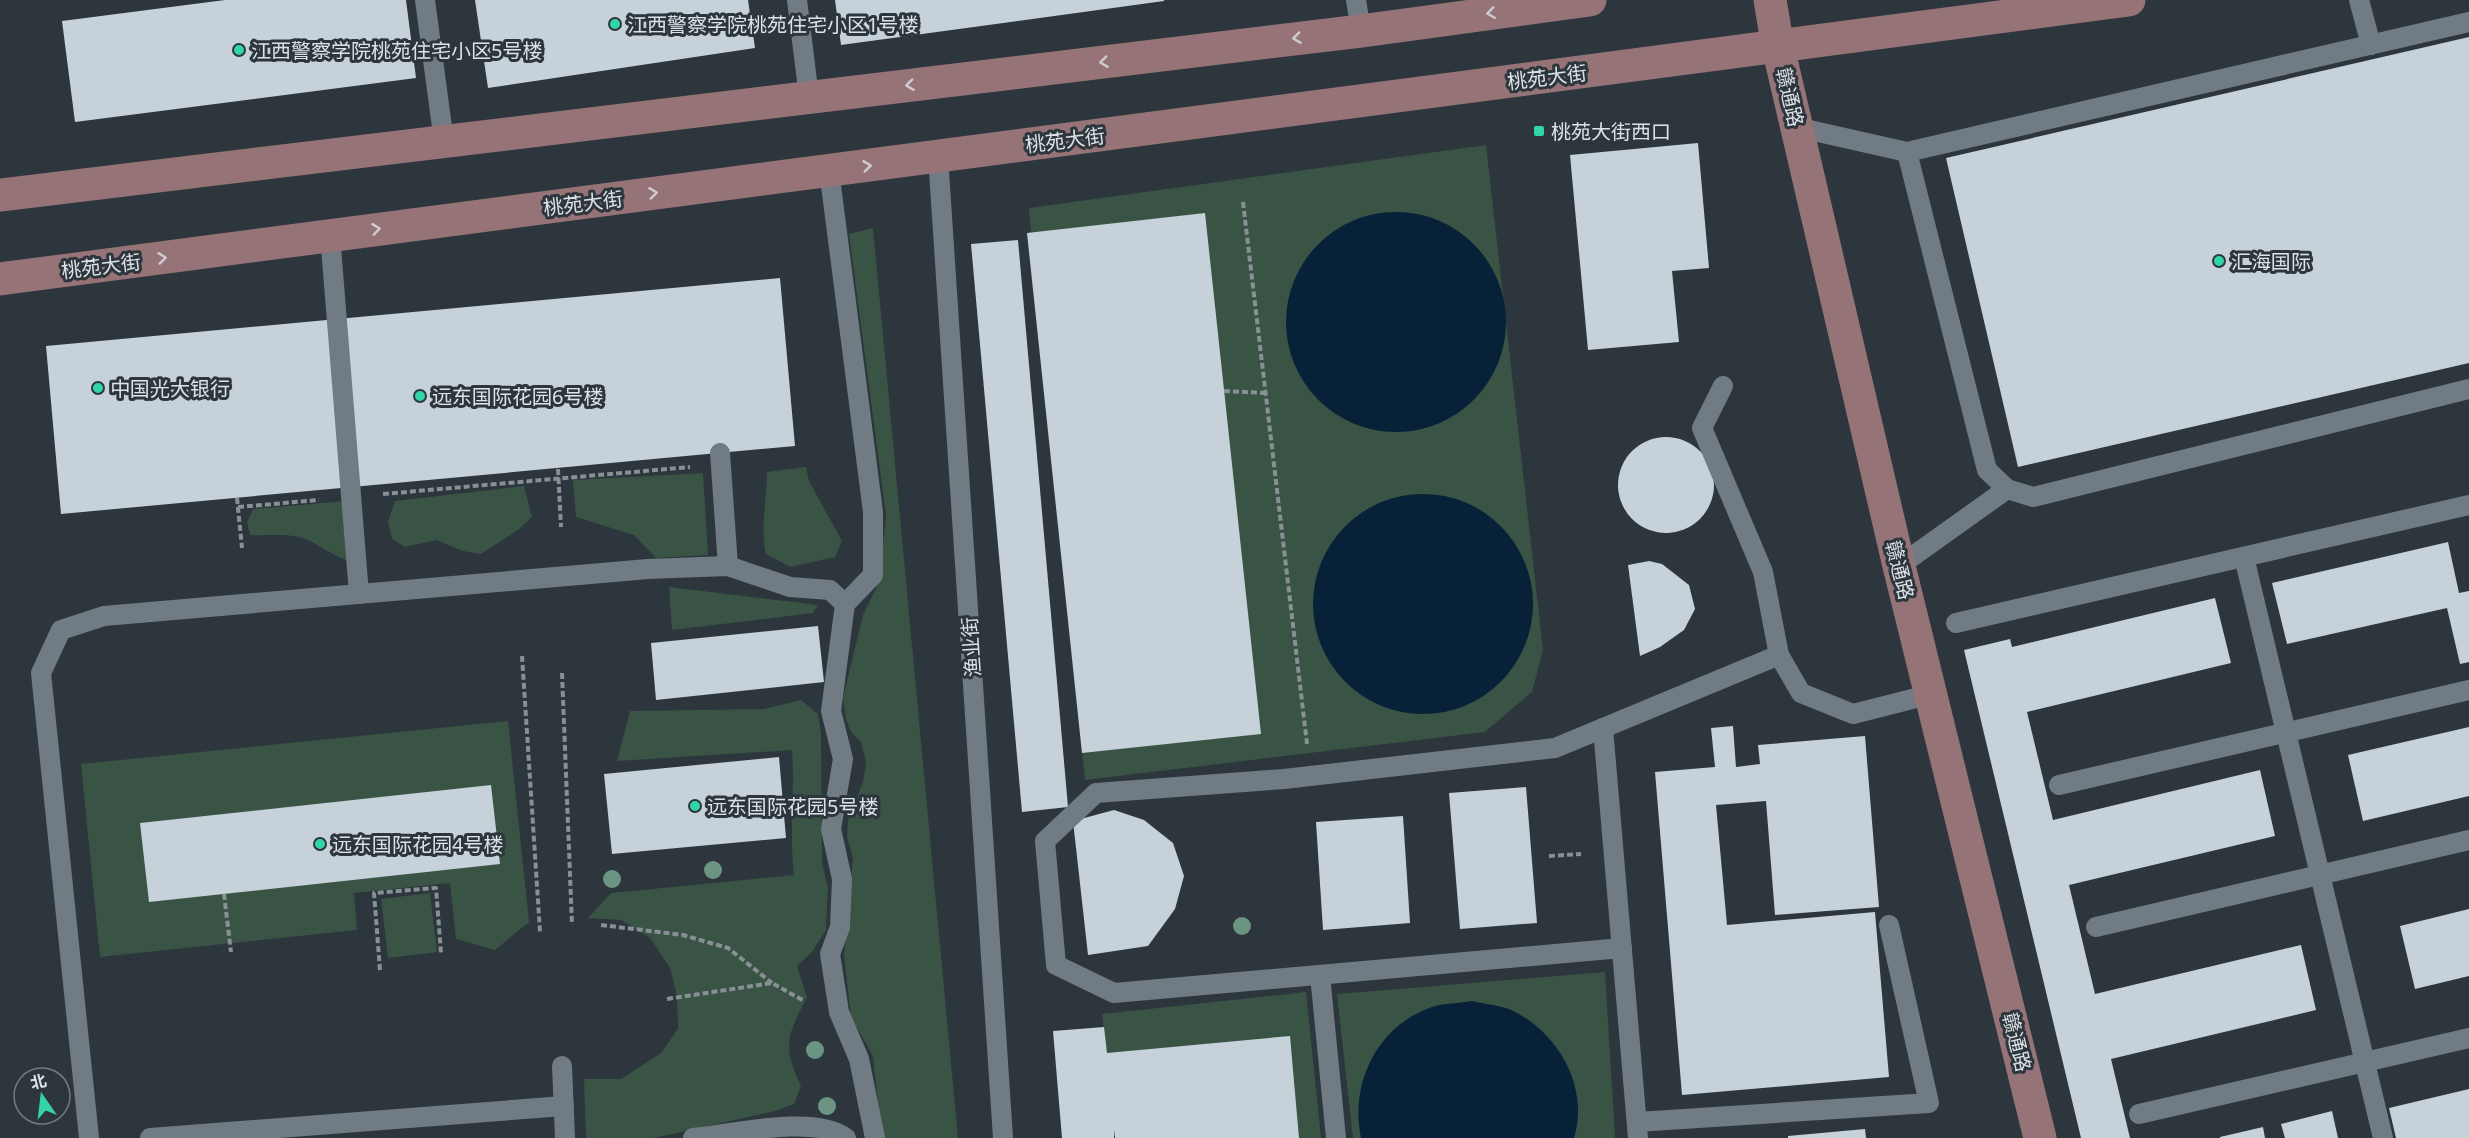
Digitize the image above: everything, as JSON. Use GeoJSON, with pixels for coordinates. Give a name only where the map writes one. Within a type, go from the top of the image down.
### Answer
{"type":"FeatureCollection","features":[{"type":"Feature","properties":{"kind":"main road"},"geometry":{"type":"LineString","coordinates":[[0,195],[809,97],[1358,15],[1590,0]]}},
{"type":"Feature","properties":{"kind":"main road","name":"赣通路"},"geometry":{"type":"LineString","coordinates":[[1770,0],[1778,47],[1899,566],[2040,1138]]}},
{"type":"Feature","properties":{"kind":"main road","name":"桃苑大街"},"geometry":{"type":"LineString","coordinates":[[0,279],[2129,0]]}},
{"type":"Feature","properties":{"kind":"lane"},"geometry":{"type":"LineString","coordinates":[[425,0],[444,142]]}},
{"type":"Feature","properties":{"kind":"lane"},"geometry":{"type":"LineString","coordinates":[[797,0],[809,97]]}},
{"type":"Feature","properties":{"kind":"lane"},"geometry":{"type":"LineString","coordinates":[[2359,0],[2371,45]]}},
{"type":"Feature","properties":{"kind":"lane"},"geometry":{"type":"LineString","coordinates":[[1797,127],[1907,152],[2469,22]]}},
{"type":"Feature","properties":{"kind":"lane"},"geometry":{"type":"LineString","coordinates":[[1907,152],[1987,470],[2007,489],[2033,497],[2469,389]]}},
{"type":"Feature","properties":{"kind":"lane","name":"渔业街"},"geometry":{"type":"LineString","coordinates":[[938,156],[1003,1138]]}},
{"type":"Feature","properties":{"kind":"lane"},"geometry":{"type":"LineString","coordinates":[[830,170],[873,512],[873,575],[845,604],[831,711],[843,759],[831,829],[842,879],[840,927],[830,954],[843,1022],[859,1059],[874,1138]]}},
{"type":"Feature","properties":{"kind":"lane"},"geometry":{"type":"LineString","coordinates":[[330,236],[353,497],[359,594]]}},
{"type":"Feature","properties":{"kind":"lane"},"geometry":{"type":"LineString","coordinates":[[1723,386],[1702,428],[1763,572],[1779,655],[1802,693],[1853,714],[1932,694]]}},
{"type":"Feature","properties":{"kind":"lane"},"geometry":{"type":"LineString","coordinates":[[720,459],[728,566]]}},
{"type":"Feature","properties":{"kind":"lane"},"geometry":{"type":"LineString","coordinates":[[1899,566],[2007,489]]}},
{"type":"Feature","properties":{"kind":"lane"},"geometry":{"type":"LineString","coordinates":[[1956,623],[2469,505]]}},
{"type":"Feature","properties":{"kind":"lane"},"geometry":{"type":"LineString","coordinates":[[2244,557],[2383,1138]]}},
{"type":"Feature","properties":{"kind":"lane"},"geometry":{"type":"LineString","coordinates":[[89,1138],[41,673],[61,630],[104,616],[648,569],[728,566],[790,587],[830,590],[845,604]]}},
{"type":"Feature","properties":{"kind":"lane"},"geometry":{"type":"LineString","coordinates":[[1622,948],[1114,993],[1056,965],[1045,841],[1096,793],[1311,776],[1556,748],[1779,655]]}},
{"type":"Feature","properties":{"kind":"lane"},"geometry":{"type":"LineString","coordinates":[[2059,784],[2469,690]]}},
{"type":"Feature","properties":{"kind":"lane"},"geometry":{"type":"LineString","coordinates":[[1603,728],[1637,1130],[1929,1103],[1889,925]]}},
{"type":"Feature","properties":{"kind":"lane"},"geometry":{"type":"LineString","coordinates":[[2096,927],[2469,840]]}},
{"type":"Feature","properties":{"kind":"lane"},"geometry":{"type":"LineString","coordinates":[[1320,975],[1336,1138]]}},
{"type":"Feature","properties":{"kind":"lane"},"geometry":{"type":"LineString","coordinates":[[2139,1114],[2469,1038]]}},
{"type":"Feature","properties":{"kind":"lane"},"geometry":{"type":"LineString","coordinates":[[562,1066],[565,1138]]}},
{"type":"Feature","properties":{"kind":"lane"},"geometry":{"type":"LineString","coordinates":[[150,1138],[564,1106]]}},
{"type":"Feature","properties":{"kind":"lane"},"geometry":{"type":"LineString","coordinates":[[693,1138],[805,1126],[838,1131],[846,1138]]}},
{"type":"Feature","properties":{"kind":"path"},"geometry":{"type":"LineString","coordinates":[[1243,202],[1311,776]]}},
{"type":"Feature","properties":{"kind":"path"},"geometry":{"type":"LineString","coordinates":[[1224,391],[1266,393]]}},
{"type":"Feature","properties":{"kind":"path"},"geometry":{"type":"LineString","coordinates":[[238,507],[559,478],[720,459]]}},
{"type":"Feature","properties":{"kind":"path"},"geometry":{"type":"LineString","coordinates":[[558,469],[561,527]]}},
{"type":"Feature","properties":{"kind":"path"},"geometry":{"type":"LineString","coordinates":[[237,498],[242,548]]}},
{"type":"Feature","properties":{"kind":"path"},"geometry":{"type":"LineString","coordinates":[[522,656],[540,932]]}},
{"type":"Feature","properties":{"kind":"path"},"geometry":{"type":"LineString","coordinates":[[562,673],[572,925]]}},
{"type":"Feature","properties":{"kind":"path"},"geometry":{"type":"LineString","coordinates":[[380,970],[374,893],[436,888],[441,953]]}},
{"type":"Feature","properties":{"kind":"path"},"geometry":{"type":"LineString","coordinates":[[224,894],[231,952]]}},
{"type":"Feature","properties":{"kind":"path"},"geometry":{"type":"LineString","coordinates":[[601,925],[683,935],[728,948],[772,983],[843,1022]]}},
{"type":"Feature","properties":{"kind":"path"},"geometry":{"type":"LineString","coordinates":[[667,999],[772,983]]}},
{"type":"Feature","properties":{"kind":"green space"},"geometry":{"type":"Polygon","coordinates":[[[1486,145],[1543,650],[1532,692],[1485,732],[1085,780],[1029,208],[1486,145]]]}},
{"type":"Feature","properties":{"kind":"green space"},"geometry":{"type":"Polygon","coordinates":[[[873,228],[958,1138],[882,1138],[873,1056],[851,1017],[844,954],[853,858],[847,837],[848,820],[863,782],[866,762],[861,742],[851,732],[846,719],[843,698],[863,615],[879,582],[886,515],[849,234],[873,228]]]}},
{"type":"Feature","properties":{"kind":"green space"},"geometry":{"type":"Polygon","coordinates":[[[806,467],[809,481],[842,541],[835,557],[790,567],[766,554],[764,525],[767,472],[806,467]]]}},
{"type":"Feature","properties":{"kind":"green space"},"geometry":{"type":"Polygon","coordinates":[[[703,473],[708,555],[656,558],[634,535],[576,517],[573,480],[703,473]]]}},
{"type":"Feature","properties":{"kind":"green space"},"geometry":{"type":"Polygon","coordinates":[[[524,486],[532,517],[518,530],[481,554],[463,551],[436,540],[405,547],[392,539],[388,522],[395,501],[524,486]]]}},
{"type":"Feature","properties":{"kind":"green space"},"geometry":{"type":"Polygon","coordinates":[[[346,501],[352,562],[296,536],[250,535],[247,522],[253,509],[346,501]]]}},
{"type":"Feature","properties":{"kind":"green space"},"geometry":{"type":"Polygon","coordinates":[[[669,587],[818,605],[813,613],[672,630],[669,587]]]}},
{"type":"Feature","properties":{"kind":"green space"},"geometry":{"type":"Polygon","coordinates":[[[801,700],[818,714],[821,733],[822,863],[828,888],[826,930],[812,952],[797,966],[807,997],[791,1031],[789,1041],[791,1060],[801,1086],[794,1104],[775,1111],[654,1138],[586,1138],[584,1079],[621,1079],[661,1053],[678,1029],[677,996],[670,968],[650,938],[621,920],[588,918],[611,893],[794,875],[792,750],[617,761],[630,711],[764,709],[801,700]]]}},
{"type":"Feature","properties":{"kind":"green space"},"geometry":{"type":"Polygon","coordinates":[[[508,721],[529,922],[495,950],[456,939],[450,883],[354,893],[357,930],[100,957],[81,764],[508,721]]]}},
{"type":"Feature","properties":{"kind":"green space"},"geometry":{"type":"Polygon","coordinates":[[[430,893],[437,952],[388,958],[381,899],[430,893]]]}},
{"type":"Feature","properties":{"kind":"green space"},"geometry":{"type":"Polygon","coordinates":[[[1605,972],[1615,1138],[1353,1138],[1337,994],[1605,972]]]}},
{"type":"Feature","properties":{"kind":"green space"},"geometry":{"type":"Polygon","coordinates":[[[1306,992],[1321,1138],[1116,1138],[1102,1014],[1306,992]]]}},
{"type":"Feature","properties":{"kind":"water"},"geometry":{"type":"Polygon","coordinates":[[[1396,212],[1417,214],[1438,220],[1474,244],[1498,280],[1504,301],[1506,322],[1504,343],[1498,364],[1474,400],[1438,424],[1417,430],[1396,432],[1375,430],[1354,424],[1318,400],[1294,364],[1288,343],[1286,322],[1288,301],[1294,280],[1318,244],[1354,220],[1375,214],[1396,212]]]}},
{"type":"Feature","properties":{"kind":"water"},"geometry":{"type":"Polygon","coordinates":[[[1423,494],[1444,496],[1475,507],[1501,526],[1520,552],[1531,583],[1533,604],[1531,625],[1520,656],[1501,682],[1475,701],[1444,712],[1423,714],[1402,712],[1371,701],[1345,682],[1326,656],[1315,625],[1313,604],[1315,583],[1326,552],[1345,526],[1371,507],[1402,496],[1423,494]]]}},
{"type":"Feature","properties":{"kind":"water"},"geometry":{"type":"Polygon","coordinates":[[[1472,1001],[1500,1006],[1526,1018],[1555,1045],[1566,1062],[1577,1099],[1578,1118],[1574,1138],[1361,1138],[1358,1117],[1364,1076],[1384,1040],[1415,1014],[1435,1006],[1472,1001]]]}},
{"type":"Feature","properties":{"kind":"building","name":"江西警察学院桃苑住宅小区5号楼"},"geometry":{"type":"Polygon","coordinates":[[[225,0],[406,0],[416,78],[75,122],[62,21],[225,0]]]}},
{"type":"Feature","properties":{"kind":"building","name":"江西警察学院桃苑住宅小区1号楼"},"geometry":{"type":"Polygon","coordinates":[[[475,0],[748,0],[755,48],[488,88],[475,0]]]}},
{"type":"Feature","properties":{"kind":"building"},"geometry":{"type":"Polygon","coordinates":[[[835,0],[1164,0],[1164,1],[841,45],[835,0]]]}},
{"type":"Feature","properties":{"kind":"building","name":"汇海国际"},"geometry":{"type":"Polygon","coordinates":[[[2469,37],[2469,363],[2018,467],[1946,158],[2469,37]]]}},
{"type":"Feature","properties":{"kind":"building"},"geometry":{"type":"Polygon","coordinates":[[[1698,143],[1709,268],[1672,271],[1679,342],[1588,350],[1570,155],[1698,143]]]}},
{"type":"Feature","properties":{"kind":"building"},"geometry":{"type":"Polygon","coordinates":[[[1205,213],[1261,734],[1082,753],[1027,233],[1205,213]]]}},
{"type":"Feature","properties":{"kind":"building"},"geometry":{"type":"Polygon","coordinates":[[[1018,240],[1068,807],[1022,812],[971,244],[1018,240]]]}},
{"type":"Feature","properties":{"kind":"building","name":"远东国际花园6号楼"},"geometry":{"type":"Polygon","coordinates":[[[780,278],[795,446],[61,514],[46,346],[780,278]]]}},
{"type":"Feature","properties":{"kind":"building"},"geometry":{"type":"Polygon","coordinates":[[[1666,437],[1684,441],[1700,451],[1710,467],[1714,485],[1710,503],[1700,519],[1684,529],[1666,533],[1648,529],[1632,519],[1622,503],[1618,485],[1622,467],[1632,451],[1648,441],[1666,437]]]}},
{"type":"Feature","properties":{"kind":"building"},"geometry":{"type":"Polygon","coordinates":[[[2448,542],[2459,593],[2469,591],[2469,662],[2460,664],[2447,608],[2287,644],[2272,583],[2448,542]]]}},
{"type":"Feature","properties":{"kind":"building"},"geometry":{"type":"Polygon","coordinates":[[[1649,561],[1662,564],[1689,585],[1695,609],[1684,630],[1660,647],[1640,656],[1628,565],[1649,561]]]}},
{"type":"Feature","properties":{"kind":"building"},"geometry":{"type":"Polygon","coordinates":[[[2215,598],[2231,663],[2027,712],[2053,820],[2260,770],[2275,836],[2069,885],[2095,994],[2301,945],[2316,1010],[2111,1059],[2130,1138],[2081,1138],[1964,650],[2010,639],[2012,647],[2215,598]]]}},
{"type":"Feature","properties":{"kind":"building"},"geometry":{"type":"Polygon","coordinates":[[[818,626],[824,682],[656,700],[651,643],[818,626]]]}},
{"type":"Feature","properties":{"kind":"building"},"geometry":{"type":"Polygon","coordinates":[[[1733,726],[1736,767],[1760,764],[1758,745],[1865,736],[1879,907],[1775,915],[1766,801],[1716,805],[1727,925],[1875,912],[1889,1077],[1682,1095],[1655,772],[1715,767],[1711,728],[1733,726]]]}},
{"type":"Feature","properties":{"kind":"building"},"geometry":{"type":"Polygon","coordinates":[[[2469,727],[2469,796],[2363,821],[2348,755],[2469,727]]]}},
{"type":"Feature","properties":{"kind":"building","name":"远东国际花园5号楼"},"geometry":{"type":"Polygon","coordinates":[[[779,757],[786,838],[612,854],[604,774],[779,757]]]}},
{"type":"Feature","properties":{"kind":"building","name":"远东国际花园4号楼"},"geometry":{"type":"Polygon","coordinates":[[[491,785],[500,864],[149,902],[140,823],[491,785]]]}},
{"type":"Feature","properties":{"kind":"building"},"geometry":{"type":"Polygon","coordinates":[[[1526,787],[1537,923],[1460,929],[1449,793],[1526,787]]]}},
{"type":"Feature","properties":{"kind":"building"},"geometry":{"type":"Polygon","coordinates":[[[1114,810],[1144,820],[1173,843],[1184,876],[1175,909],[1148,946],[1088,955],[1073,821],[1114,810]]]}},
{"type":"Feature","properties":{"kind":"building"},"geometry":{"type":"Polygon","coordinates":[[[1403,816],[1410,923],[1323,930],[1316,822],[1403,816]]]}},
{"type":"Feature","properties":{"kind":"building"},"geometry":{"type":"Polygon","coordinates":[[[2469,909],[2469,976],[2415,989],[2400,926],[2469,909]]]}},
{"type":"Feature","properties":{"kind":"building"},"geometry":{"type":"Polygon","coordinates":[[[1104,1027],[1107,1053],[1290,1036],[1299,1138],[1115,1138],[1114,1130],[1114,1138],[1062,1138],[1053,1031],[1104,1027]]]}},
{"type":"Feature","properties":{"kind":"building"},"geometry":{"type":"Polygon","coordinates":[[[2469,1089],[2469,1138],[2396,1138],[2389,1108],[2469,1089]]]}},
{"type":"Feature","properties":{"kind":"building"},"geometry":{"type":"Polygon","coordinates":[[[2332,1111],[2338,1138],[2285,1138],[2281,1124],[2332,1111]]]}},
{"type":"Feature","properties":{"kind":"building"},"geometry":{"type":"Polygon","coordinates":[[[2263,1127],[2265,1138],[2220,1138],[2220,1137],[2263,1127]]]}},
{"type":"Feature","properties":{"kind":"building"},"geometry":{"type":"Polygon","coordinates":[[[1865,1129],[1866,1138],[1788,1138],[1788,1136],[1865,1129]]]}},
{"type":"Feature","properties":{"kind":"place","name":"江西警察学院桃苑住宅小区1号楼"},"geometry":{"type":"Point","coordinates":[615,24]}},
{"type":"Feature","properties":{"kind":"place","name":"江西警察学院桃苑住宅小区5号楼"},"geometry":{"type":"Point","coordinates":[239,50]}},
{"type":"Feature","properties":{"kind":"place","name":"桃苑大街西口"},"geometry":{"type":"Point","coordinates":[1539,131]}},
{"type":"Feature","properties":{"kind":"place","name":"汇海国际"},"geometry":{"type":"Point","coordinates":[2219,261]}},
{"type":"Feature","properties":{"kind":"place","name":"中国光大银行"},"geometry":{"type":"Point","coordinates":[98,388]}},
{"type":"Feature","properties":{"kind":"place","name":"远东国际花园6号楼"},"geometry":{"type":"Point","coordinates":[420,396]}},
{"type":"Feature","properties":{"kind":"place","name":"远东国际花园5号楼"},"geometry":{"type":"Point","coordinates":[695,806]}},
{"type":"Feature","properties":{"kind":"place","name":"远东国际花园4号楼"},"geometry":{"type":"Point","coordinates":[320,844]}}]}
